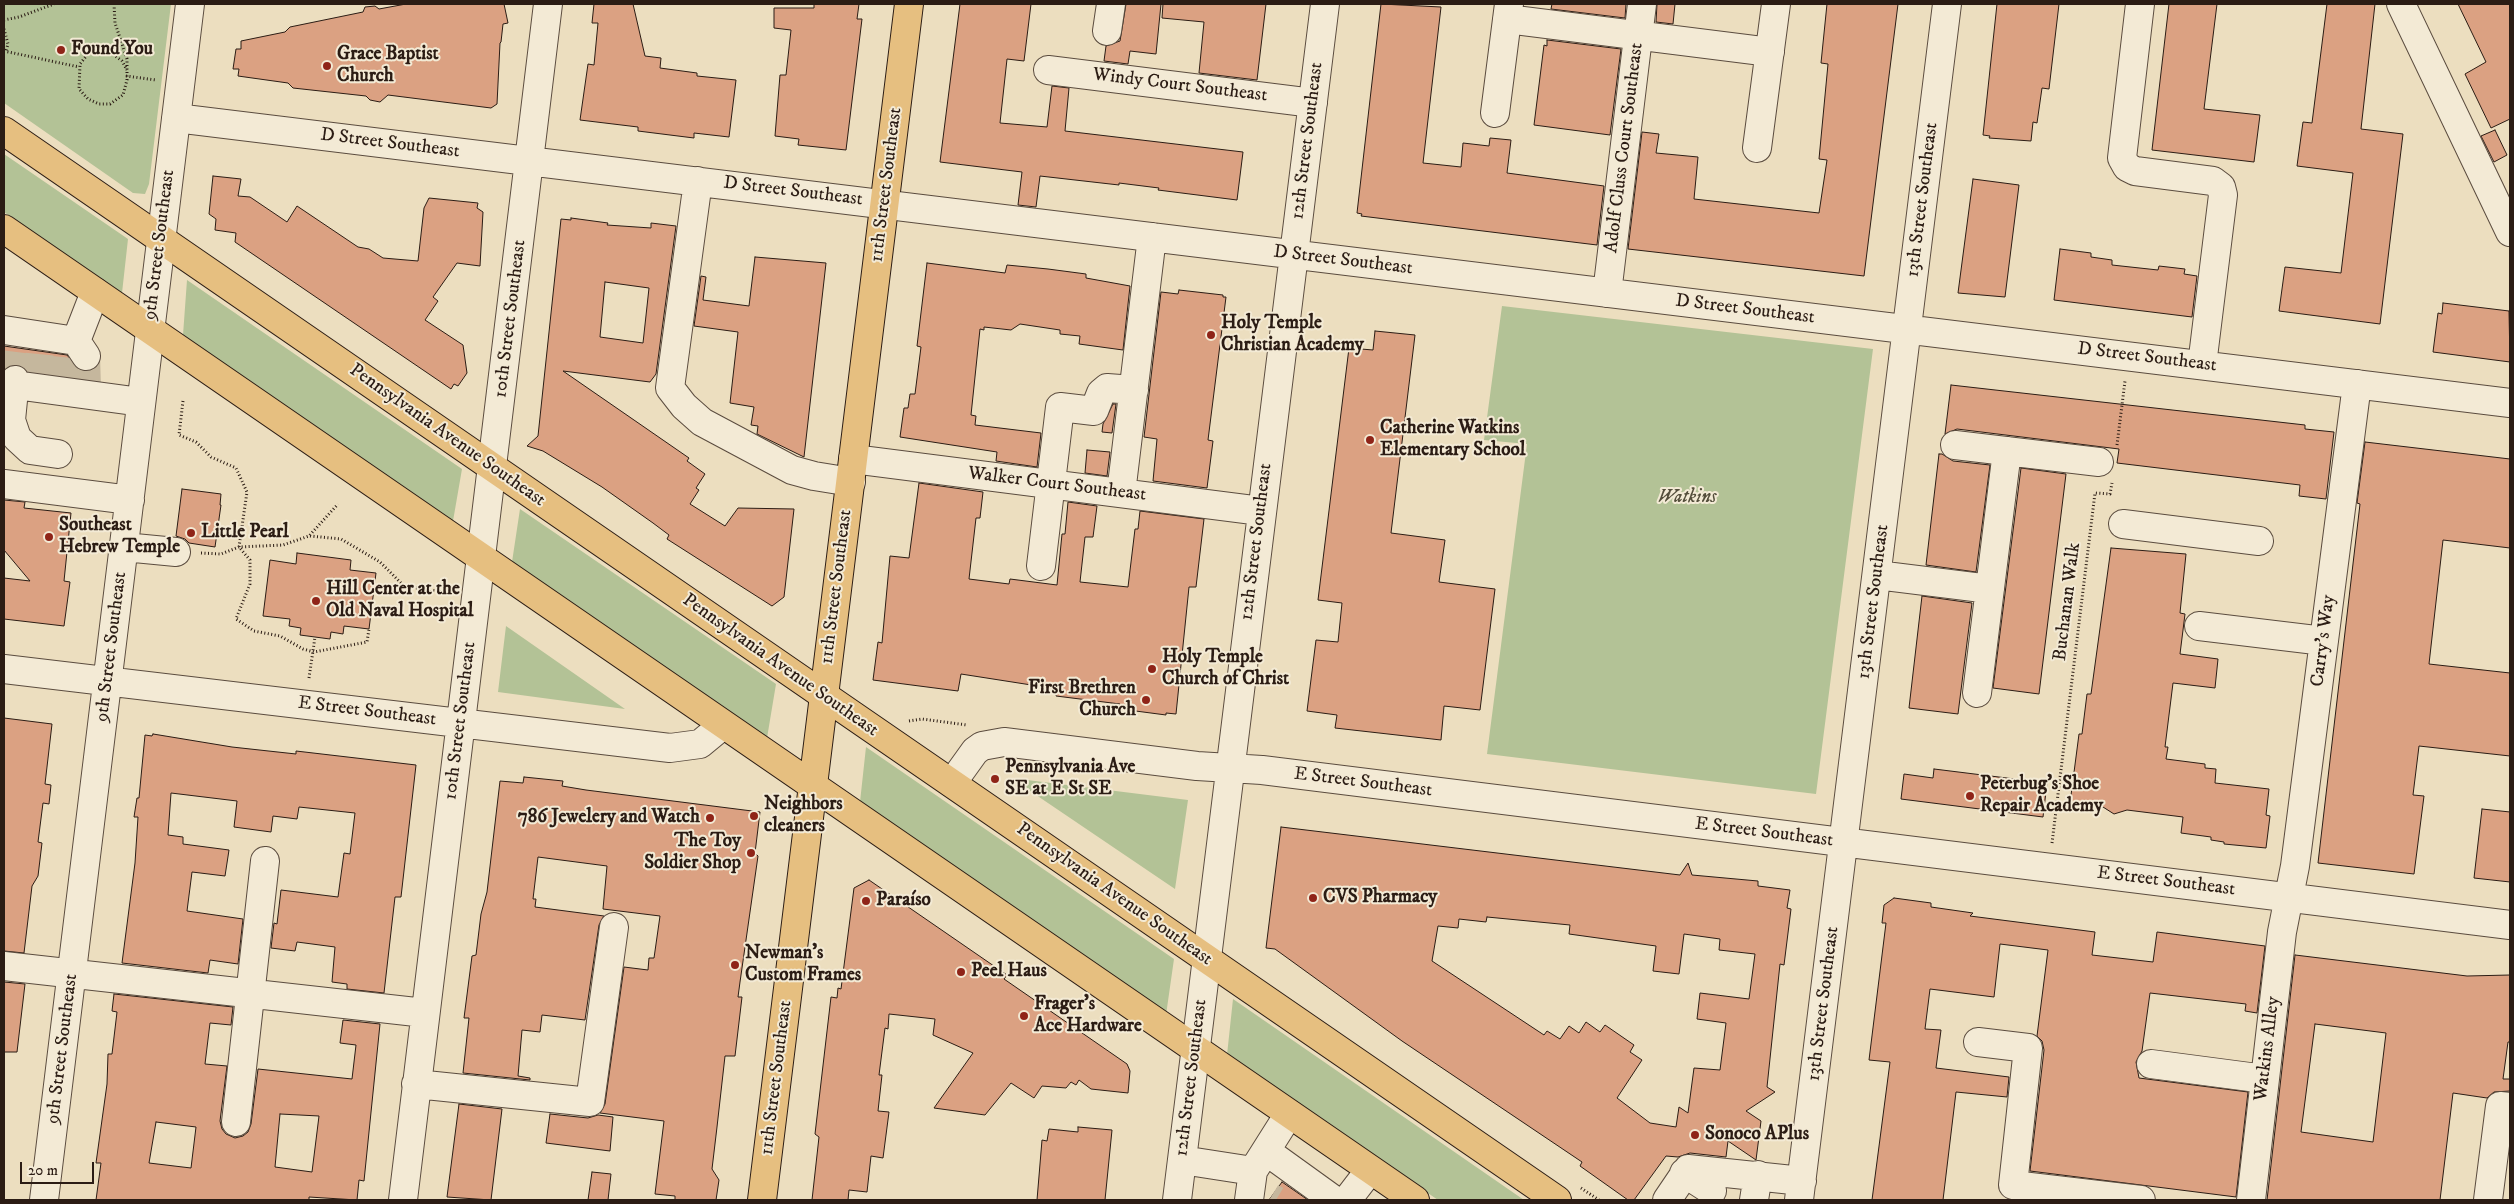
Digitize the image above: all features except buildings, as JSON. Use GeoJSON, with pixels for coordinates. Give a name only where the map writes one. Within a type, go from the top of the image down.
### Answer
{"type":"FeatureCollection","features":[{"type":"Feature","properties":{"kind":"main road","name":"11th Street Southeast"},"geometry":{"type":"LineString","coordinates":[[762,1200],[909,4]]}},
{"type":"Feature","properties":{"kind":"main road","name":"Pennsylvania Avenue Southeast"},"geometry":{"type":"LineString","coordinates":[[4,131],[1557,1200]]}},
{"type":"Feature","properties":{"kind":"main road"},"geometry":{"type":"LineString","coordinates":[[4,231],[96,292],[1415,1200]]}},
{"type":"Feature","properties":{"kind":"street","name":"9th Street Southeast"},"geometry":{"type":"LineString","coordinates":[[44,1200],[190,4]]}},
{"type":"Feature","properties":{"kind":"street","name":"10th Street Southeast"},"geometry":{"type":"LineString","coordinates":[[403,1200],[548,4]]}},
{"type":"Feature","properties":{"kind":"street"},"geometry":{"type":"LineString","coordinates":[[1107,31],[1111,4]]}},
{"type":"Feature","properties":{"kind":"street","name":"12th Street Southeast"},"geometry":{"type":"LineString","coordinates":[[1177,1200],[1325,4]]}},
{"type":"Feature","properties":{"kind":"street","name":"Adolf Cluss Court Southeast"},"geometry":{"type":"LineString","coordinates":[[1607,293],[1642,4]]}},
{"type":"Feature","properties":{"kind":"street"},"geometry":{"type":"LineString","coordinates":[[1756,148],[1776,4]]}},
{"type":"Feature","properties":{"kind":"street","name":"13th Street Southeast"},"geometry":{"type":"LineString","coordinates":[[1800,1191],[1947,4]]}},
{"type":"Feature","properties":{"kind":"street"},"geometry":{"type":"LineString","coordinates":[[2140,4],[2122,158],[2127,167],[2135,171],[2213,181],[2221,187],[2223,195],[2202,365]]}},
{"type":"Feature","properties":{"kind":"street"},"geometry":{"type":"LineString","coordinates":[[2401,4],[2510,232]]}},
{"type":"Feature","properties":{"kind":"street"},"geometry":{"type":"LineString","coordinates":[[1495,113],[1508,11],[1638,36],[1770,52]]}},
{"type":"Feature","properties":{"kind":"street","name":"Windy Court Southeast"},"geometry":{"type":"LineString","coordinates":[[1048,70],[1312,102]]}},
{"type":"Feature","properties":{"kind":"street","name":"D Street Southeast"},"geometry":{"type":"LineString","coordinates":[[176,118],[2510,403]]}},
{"type":"Feature","properties":{"kind":"street","name":"Walker Court Southeast"},"geometry":{"type":"LineString","coordinates":[[698,181],[670,388],[684,406],[702,422],[792,470],[814,476],[852,470],[1051,484],[1262,510]]}},
{"type":"Feature","properties":{"kind":"street"},"geometry":{"type":"LineString","coordinates":[[1121,493],[1152,237]]}},
{"type":"Feature","properties":{"kind":"street"},"geometry":{"type":"LineString","coordinates":[[46,343],[96,292]]}},
{"type":"Feature","properties":{"kind":"street","name":"Carry's Way"},"geometry":{"type":"LineString","coordinates":[[2288,897],[2294,866],[2357,384]]}},
{"type":"Feature","properties":{"kind":"street"},"geometry":{"type":"LineString","coordinates":[[58,454],[30,450],[18,438],[11,420],[50,386],[141,402]]}},
{"type":"Feature","properties":{"kind":"street"},"geometry":{"type":"LineString","coordinates":[[1041,566],[1060,407],[1094,411],[1101,393],[1108,388],[1134,390]]}},
{"type":"Feature","properties":{"kind":"street"},"geometry":{"type":"LineString","coordinates":[[1955,445],[2109,464]]}},
{"type":"Feature","properties":{"kind":"street"},"geometry":{"type":"LineString","coordinates":[[1977,693],[2006,451]]}},
{"type":"Feature","properties":{"kind":"street"},"geometry":{"type":"LineString","coordinates":[[4,484],[130,500]]}},
{"type":"Feature","properties":{"kind":"street"},"geometry":{"type":"LineString","coordinates":[[2123,524],[2259,541]]}},
{"type":"Feature","properties":{"kind":"street"},"geometry":{"type":"LineString","coordinates":[[124,547],[176,552]]}},
{"type":"Feature","properties":{"kind":"street"},"geometry":{"type":"LineString","coordinates":[[1877,575],[1990,589]]}},
{"type":"Feature","properties":{"kind":"street"},"geometry":{"type":"LineString","coordinates":[[2199,626],[2324,640]]}},
{"type":"Feature","properties":{"kind":"street","name":"E Street Southeast"},"geometry":{"type":"LineString","coordinates":[[4,669],[678,748],[700,744],[723,725]]}},
{"type":"Feature","properties":{"kind":"street","name":"E Street Southeast"},"geometry":{"type":"LineString","coordinates":[[952,783],[975,751],[982,746],[1004,742],[2510,925]]}},
{"type":"Feature","properties":{"kind":"street"},"geometry":{"type":"LineString","coordinates":[[236,1122],[264,861]]}},
{"type":"Feature","properties":{"kind":"street","name":"Watkins Alley"},"geometry":{"type":"LineString","coordinates":[[2250,1200],[2288,897]]}},
{"type":"Feature","properties":{"kind":"street"},"geometry":{"type":"LineString","coordinates":[[416,1084],[590,1102],[614,927]]}},
{"type":"Feature","properties":{"kind":"street"},"geometry":{"type":"LineString","coordinates":[[4,966],[425,1013]]}},
{"type":"Feature","properties":{"kind":"street"},"geometry":{"type":"LineString","coordinates":[[1978,1042],[2028,1048],[2013,1185],[2037,1194],[2141,1200]]}},
{"type":"Feature","properties":{"kind":"street"},"geometry":{"type":"LineString","coordinates":[[2150,1064],[2264,1079]]}},
{"type":"Feature","properties":{"kind":"street"},"geometry":{"type":"LineString","coordinates":[[2488,1200],[2500,1106],[2510,1107]]}},
{"type":"Feature","properties":{"kind":"street"},"geometry":{"type":"LineString","coordinates":[[1258,1180],[1289,1114]]}},
{"type":"Feature","properties":{"kind":"street"},"geometry":{"type":"LineString","coordinates":[[1182,1160],[1334,1200]]}},
{"type":"Feature","properties":{"kind":"street"},"geometry":{"type":"LineString","coordinates":[[1707,1196],[1676,1190],[1688,1168],[1756,1188],[1800,1191]]}},
{"type":"Feature","properties":{"kind":"street"},"geometry":{"type":"LineString","coordinates":[[1347,1200],[1370,1170]]}},
{"type":"Feature","properties":{"kind":"path"},"geometry":{"type":"LineString","coordinates":[[4,20],[19,17],[54,4]]}},
{"type":"Feature","properties":{"kind":"path"},"geometry":{"type":"LineString","coordinates":[[114,4],[115,23],[127,59],[127,70],[122,95],[110,104],[99,104],[88,99],[79,88],[79,68],[87,55],[95,51],[106,50],[122,61],[127,70]]}},
{"type":"Feature","properties":{"kind":"path"},"geometry":{"type":"LineString","coordinates":[[4,29],[8,44],[5,51],[79,68]]}},
{"type":"Feature","properties":{"kind":"path"},"geometry":{"type":"LineString","coordinates":[[126,76],[162,81]]}},
{"type":"Feature","properties":{"kind":"path","name":"Buchanan Walk"},"geometry":{"type":"LineString","coordinates":[[2050,868],[2095,493],[2110,494],[2109,464],[2128,356]]}},
{"type":"Feature","properties":{"kind":"path"},"geometry":{"type":"LineString","coordinates":[[183,401],[179,435],[196,442],[211,457],[236,468],[247,492],[239,547],[250,560],[250,584],[236,618],[254,631],[280,636],[303,650],[314,652],[367,642],[369,629]]}},
{"type":"Feature","properties":{"kind":"path"},"geometry":{"type":"LineString","coordinates":[[309,536],[338,504]]}},
{"type":"Feature","properties":{"kind":"path"},"geometry":{"type":"LineString","coordinates":[[176,552],[221,554],[239,547],[283,546],[309,536],[341,539],[380,562],[404,586],[450,593]]}},
{"type":"Feature","properties":{"kind":"path"},"geometry":{"type":"LineString","coordinates":[[309,678],[315,637]]}},
{"type":"Feature","properties":{"kind":"path"},"geometry":{"type":"LineString","coordinates":[[904,721],[922,719],[972,725]]}},
{"type":"Feature","properties":{"kind":"green space"},"geometry":{"type":"Polygon","coordinates":[[[4,4],[171,4],[149,184],[145,194],[133,193],[4,103],[4,4]]]}},
{"type":"Feature","properties":{"kind":"green space"},"geometry":{"type":"Polygon","coordinates":[[[4,154],[128,239],[122,293],[4,212],[4,154]]]}},
{"type":"Feature","properties":{"kind":"green space"},"geometry":{"type":"Polygon","coordinates":[[[187,280],[462,469],[453,521],[183,335],[187,280]]]}},
{"type":"Feature","properties":{"kind":"green space","name":"Watkins"},"geometry":{"type":"Polygon","coordinates":[[[1502,306],[1873,349],[1816,794],[1487,754],[1527,444],[1484,440],[1502,306]]]}},
{"type":"Feature","properties":{"kind":"green space"},"geometry":{"type":"Polygon","coordinates":[[[520,509],[776,684],[767,738],[512,562],[520,509]]]}},
{"type":"Feature","properties":{"kind":"green space"},"geometry":{"type":"Polygon","coordinates":[[[506,626],[625,709],[498,692],[506,626]]]}},
{"type":"Feature","properties":{"kind":"green space"},"geometry":{"type":"Polygon","coordinates":[[[866,747],[1174,959],[1166,1015],[860,802],[866,747]]]}},
{"type":"Feature","properties":{"kind":"green space"},"geometry":{"type":"Polygon","coordinates":[[[1011,778],[1188,800],[1175,889],[1011,778]]]}},
{"type":"Feature","properties":{"kind":"green space"},"geometry":{"type":"Polygon","coordinates":[[[1233,999],[1524,1200],[1438,1200],[1227,1055],[1233,999]]]}},
{"type":"Feature","properties":{"kind":"tunnel"},"geometry":{"type":"LineString","coordinates":[[15,380],[19,348]]}},
{"type":"Feature","properties":{"kind":"tunnel"},"geometry":{"type":"LineString","coordinates":[[37,382],[40,350]]}},
{"type":"Feature","properties":{"kind":"tunnel"},"geometry":{"type":"LineString","coordinates":[[61,385],[64,353]]}},
{"type":"Feature","properties":{"kind":"tunnel"},"geometry":{"type":"LineString","coordinates":[[86,356],[87,388]]}},
{"type":"Feature","properties":{"kind":"tunnel"},"geometry":{"type":"LineString","coordinates":[[1271,1197],[1276,1200]]}},
{"type":"Feature","properties":{"kind":"place","name":"Found You"},"geometry":{"type":"Point","coordinates":[61,50]}},
{"type":"Feature","properties":{"kind":"place","name":"Grace Baptist Church"},"geometry":{"type":"Point","coordinates":[327,66]}},
{"type":"Feature","properties":{"kind":"place","name":"Holy Temple Christian Academy"},"geometry":{"type":"Point","coordinates":[1211,335]}},
{"type":"Feature","properties":{"kind":"place","name":"Catherine Watkins Elementary School"},"geometry":{"type":"Point","coordinates":[1370,440]}},
{"type":"Feature","properties":{"kind":"place","name":"Little Pearl"},"geometry":{"type":"Point","coordinates":[191,533]}},
{"type":"Feature","properties":{"kind":"place","name":"Southeast Hebrew Temple"},"geometry":{"type":"Point","coordinates":[49,537]}},
{"type":"Feature","properties":{"kind":"place","name":"Hill Center at the Old Naval Hospital"},"geometry":{"type":"Point","coordinates":[316,601]}},
{"type":"Feature","properties":{"kind":"place","name":"Holy Temple Church of Christ"},"geometry":{"type":"Point","coordinates":[1152,669]}},
{"type":"Feature","properties":{"kind":"place","name":"First Brethren Church"},"geometry":{"type":"Point","coordinates":[1146,700]}},
{"type":"Feature","properties":{"kind":"place","name":"Pennsylvania Ave SE at E St SE"},"geometry":{"type":"Point","coordinates":[995,779]}},
{"type":"Feature","properties":{"kind":"place","name":"Peterbug's Shoe Repair Academy"},"geometry":{"type":"Point","coordinates":[1970,796]}},
{"type":"Feature","properties":{"kind":"place","name":"Neighbors cleaners"},"geometry":{"type":"Point","coordinates":[754,816]}},
{"type":"Feature","properties":{"kind":"place","name":"786 Jewelery and Watch"},"geometry":{"type":"Point","coordinates":[710,818]}},
{"type":"Feature","properties":{"kind":"place","name":"The Toy Soldier Shop"},"geometry":{"type":"Point","coordinates":[751,853]}},
{"type":"Feature","properties":{"kind":"place","name":"CVS Pharmacy"},"geometry":{"type":"Point","coordinates":[1313,898]}},
{"type":"Feature","properties":{"kind":"place","name":"Paraíso"},"geometry":{"type":"Point","coordinates":[866,901]}},
{"type":"Feature","properties":{"kind":"place","name":"Newman's Custom Frames"},"geometry":{"type":"Point","coordinates":[735,965]}},
{"type":"Feature","properties":{"kind":"place","name":"Peel Haus"},"geometry":{"type":"Point","coordinates":[961,972]}},
{"type":"Feature","properties":{"kind":"place","name":"Frager's Ace Hardware"},"geometry":{"type":"Point","coordinates":[1024,1016]}},
{"type":"Feature","properties":{"kind":"place","name":"Sonoco APlus"},"geometry":{"type":"Point","coordinates":[1695,1135]}}]}
